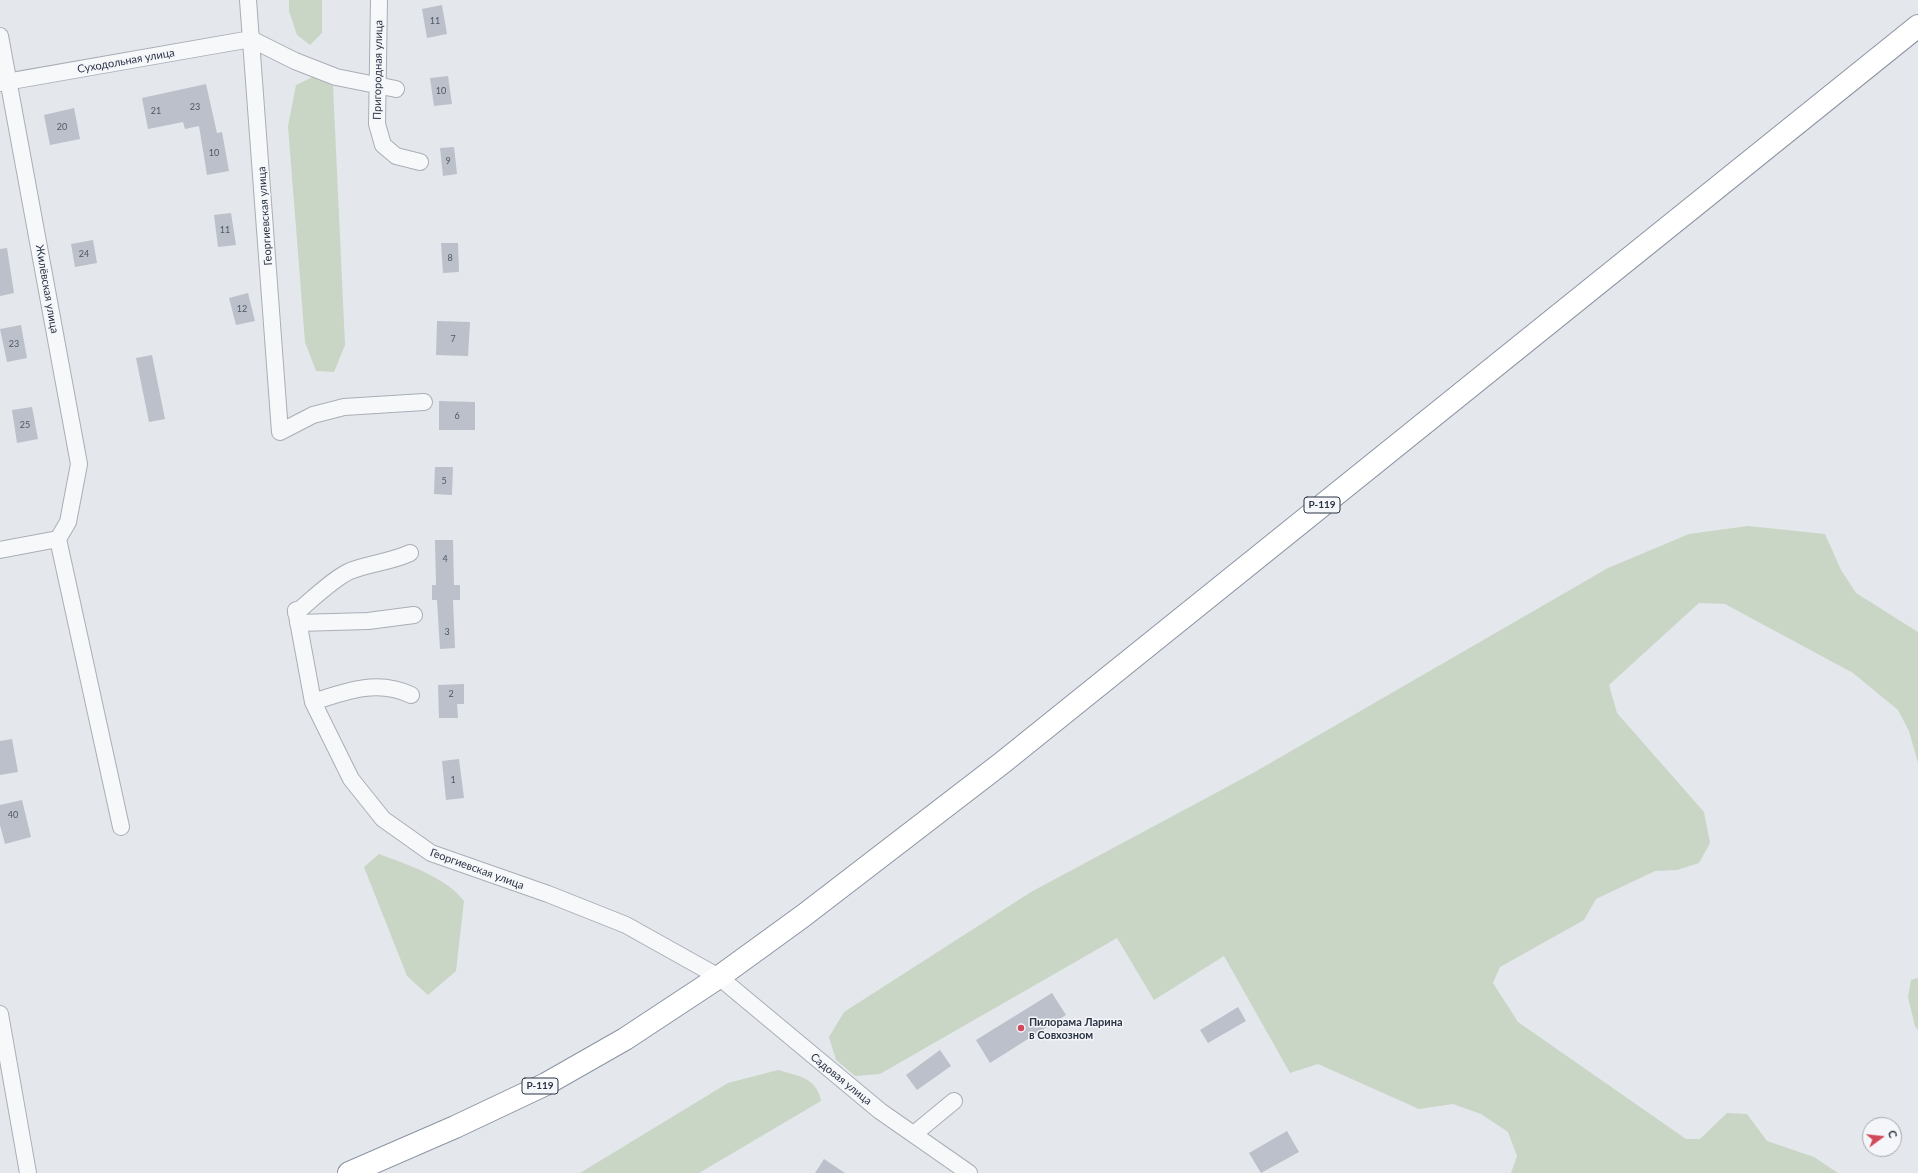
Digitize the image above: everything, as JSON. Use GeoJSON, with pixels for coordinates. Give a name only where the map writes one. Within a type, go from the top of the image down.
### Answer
{"type":"FeatureCollection","features":[{"type":"Feature","properties":{"kind":"highway","name":"Р-119"},"geometry":{"type":"LineString","coordinates":[[353,1172],[455,1127],[546,1084],[625,1039],[719,977],[803,916],[1002,763],[1918,26]]}},
{"type":"Feature","properties":{"kind":"street","name":"Георгиевская улица"},"geometry":{"type":"LineString","coordinates":[[248,0],[280,432],[313,415],[344,407],[424,402]]}},
{"type":"Feature","properties":{"kind":"street","name":"Пригородная улица"},"geometry":{"type":"LineString","coordinates":[[379,0],[377,124],[383,145],[396,156],[420,162]]}},
{"type":"Feature","properties":{"kind":"street","name":"Жилёвская улица"},"geometry":{"type":"LineString","coordinates":[[0,36],[4,82],[79,464],[68,522],[58,539]]}},
{"type":"Feature","properties":{"kind":"street","name":"Суходольная улица"},"geometry":{"type":"LineString","coordinates":[[4,82],[251,39]]}},
{"type":"Feature","properties":{"kind":"street"},"geometry":{"type":"LineString","coordinates":[[251,39],[295,61],[336,77],[396,89]]}},
{"type":"Feature","properties":{"kind":"street"},"geometry":{"type":"LineString","coordinates":[[0,550],[58,539],[120,827]]}},
{"type":"Feature","properties":{"kind":"street"},"geometry":{"type":"LineString","coordinates":[[297,615],[317,595],[350,571],[401,557],[410,553]]}},
{"type":"Feature","properties":{"kind":"street","name":"Георгиевская улица"},"geometry":{"type":"LineString","coordinates":[[297,615],[313,702],[356,784],[383,819],[431,853],[548,894],[626,925],[719,977]]}},
{"type":"Feature","properties":{"kind":"street"},"geometry":{"type":"LineString","coordinates":[[297,615],[368,621],[414,615]]}},
{"type":"Feature","properties":{"kind":"street"},"geometry":{"type":"LineString","coordinates":[[313,702],[349,691],[376,687],[391,688],[411,695]]}},
{"type":"Feature","properties":{"kind":"street","name":"Садовая улица"},"geometry":{"type":"LineString","coordinates":[[719,977],[777,1027],[880,1111],[969,1173]]}},
{"type":"Feature","properties":{"kind":"street"},"geometry":{"type":"LineString","coordinates":[[0,1014],[28,1173]]}},
{"type":"Feature","properties":{"kind":"street"},"geometry":{"type":"LineString","coordinates":[[914,1134],[954,1102]]}},
{"type":"Feature","properties":{"kind":"green space"},"geometry":{"type":"Polygon","coordinates":[[[289,0],[322,0],[322,33],[310,45],[297,35],[289,11],[289,0]]]}},
{"type":"Feature","properties":{"kind":"green space"},"geometry":{"type":"Polygon","coordinates":[[[315,76],[333,86],[345,345],[334,372],[316,371],[305,342],[288,126],[296,85],[315,76]]]}},
{"type":"Feature","properties":{"kind":"green space"},"geometry":{"type":"Polygon","coordinates":[[[1748,526],[1825,534],[1841,570],[1856,593],[1918,632],[1918,763],[1909,731],[1898,710],[1853,673],[1725,604],[1699,603],[1609,685],[1617,713],[1704,812],[1710,843],[1699,863],[1677,870],[1655,871],[1596,899],[1584,920],[1500,967],[1493,983],[1518,1022],[1686,1139],[1700,1139],[1727,1113],[1747,1114],[1767,1141],[1814,1157],[1838,1173],[1511,1173],[1517,1156],[1508,1132],[1481,1114],[1453,1104],[1419,1109],[1318,1064],[1290,1073],[1224,956],[1154,1000],[1117,938],[880,1074],[855,1076],[836,1060],[829,1037],[844,1012],[1031,892],[1253,773],[1608,568],[1689,534],[1748,526]]]}},
{"type":"Feature","properties":{"kind":"green space"},"geometry":{"type":"Polygon","coordinates":[[[379,854],[425,872],[436,878],[456,892],[464,901],[456,971],[428,995],[407,976],[364,867],[379,854]]]}},
{"type":"Feature","properties":{"kind":"green space"},"geometry":{"type":"Polygon","coordinates":[[[1918,978],[1918,1030],[1915,1026],[1908,997],[1911,980],[1918,978]]]}},
{"type":"Feature","properties":{"kind":"green space"},"geometry":{"type":"Polygon","coordinates":[[[778,1070],[799,1076],[811,1082],[819,1093],[821,1101],[699,1173],[580,1173],[728,1083],[778,1070]]]}},
{"type":"Feature","properties":{"kind":"building"},"geometry":{"type":"Polygon","coordinates":[[[442,5],[447,34],[427,38],[422,9],[442,5]]]}},
{"type":"Feature","properties":{"kind":"building"},"geometry":{"type":"Polygon","coordinates":[[[448,76],[452,104],[434,106],[430,78],[448,76]]]}},
{"type":"Feature","properties":{"kind":"building"},"geometry":{"type":"Polygon","coordinates":[[[206,84],[217,133],[222,132],[229,171],[207,175],[199,126],[185,129],[183,122],[148,129],[142,98],[206,84]]]}},
{"type":"Feature","properties":{"kind":"building"},"geometry":{"type":"Polygon","coordinates":[[[74,108],[80,139],[50,145],[44,115],[74,108]]]}},
{"type":"Feature","properties":{"kind":"building"},"geometry":{"type":"Polygon","coordinates":[[[454,147],[457,174],[443,176],[440,148],[454,147]]]}},
{"type":"Feature","properties":{"kind":"building"},"geometry":{"type":"Polygon","coordinates":[[[231,213],[236,245],[218,247],[214,215],[231,213]]]}},
{"type":"Feature","properties":{"kind":"building"},"geometry":{"type":"Polygon","coordinates":[[[93,240],[97,263],[75,267],[71,244],[93,240]]]}},
{"type":"Feature","properties":{"kind":"building"},"geometry":{"type":"Polygon","coordinates":[[[441,243],[458,243],[459,272],[443,273],[441,243]]]}},
{"type":"Feature","properties":{"kind":"building"},"geometry":{"type":"Polygon","coordinates":[[[7,248],[14,293],[0,296],[0,249],[7,248]]]}},
{"type":"Feature","properties":{"kind":"building"},"geometry":{"type":"Polygon","coordinates":[[[248,293],[255,321],[236,325],[229,298],[248,293]]]}},
{"type":"Feature","properties":{"kind":"building"},"geometry":{"type":"Polygon","coordinates":[[[437,321],[470,322],[468,356],[436,355],[437,321]]]}},
{"type":"Feature","properties":{"kind":"building"},"geometry":{"type":"Polygon","coordinates":[[[21,325],[27,358],[7,362],[0,329],[21,325]]]}},
{"type":"Feature","properties":{"kind":"building"},"geometry":{"type":"Polygon","coordinates":[[[152,355],[165,419],[149,422],[136,358],[152,355]]]}},
{"type":"Feature","properties":{"kind":"building"},"geometry":{"type":"Polygon","coordinates":[[[439,401],[475,402],[475,430],[439,430],[439,401]]]}},
{"type":"Feature","properties":{"kind":"building"},"geometry":{"type":"Polygon","coordinates":[[[32,407],[38,439],[17,443],[12,410],[32,407]]]}},
{"type":"Feature","properties":{"kind":"building"},"geometry":{"type":"Polygon","coordinates":[[[435,467],[453,467],[452,495],[434,494],[435,467]]]}},
{"type":"Feature","properties":{"kind":"building"},"geometry":{"type":"Polygon","coordinates":[[[435,540],[453,540],[454,585],[460,585],[460,600],[453,600],[455,648],[440,649],[437,600],[432,600],[432,585],[436,585],[435,540]]]}},
{"type":"Feature","properties":{"kind":"building"},"geometry":{"type":"Polygon","coordinates":[[[464,684],[464,704],[457,704],[458,718],[439,718],[438,685],[464,684]]]}},
{"type":"Feature","properties":{"kind":"building"},"geometry":{"type":"Polygon","coordinates":[[[12,739],[18,772],[0,775],[0,741],[12,739]]]}},
{"type":"Feature","properties":{"kind":"building"},"geometry":{"type":"Polygon","coordinates":[[[459,759],[464,798],[446,800],[442,761],[459,759]]]}},
{"type":"Feature","properties":{"kind":"building"},"geometry":{"type":"Polygon","coordinates":[[[22,800],[31,837],[5,844],[0,825],[0,805],[22,800]]]}},
{"type":"Feature","properties":{"kind":"building","name":"Пилорама Ларина в Совхозном"},"geometry":{"type":"Polygon","coordinates":[[[1052,993],[1066,1015],[990,1063],[976,1040],[1052,993]]]}},
{"type":"Feature","properties":{"kind":"building"},"geometry":{"type":"Polygon","coordinates":[[[1238,1007],[1246,1021],[1208,1043],[1200,1030],[1238,1007]]]}},
{"type":"Feature","properties":{"kind":"building"},"geometry":{"type":"Polygon","coordinates":[[[940,1050],[951,1066],[917,1090],[906,1075],[940,1050]]]}},
{"type":"Feature","properties":{"kind":"building"},"geometry":{"type":"Polygon","coordinates":[[[1287,1131],[1299,1152],[1261,1173],[1249,1153],[1287,1131]]]}},
{"type":"Feature","properties":{"kind":"building"},"geometry":{"type":"Polygon","coordinates":[[[824,1159],[845,1173],[815,1173],[824,1159]]]}},
{"type":"Feature","properties":{"kind":"place","name":"Пилорама Ларина в Совхозном"},"geometry":{"type":"Point","coordinates":[1021,1028]}}]}
